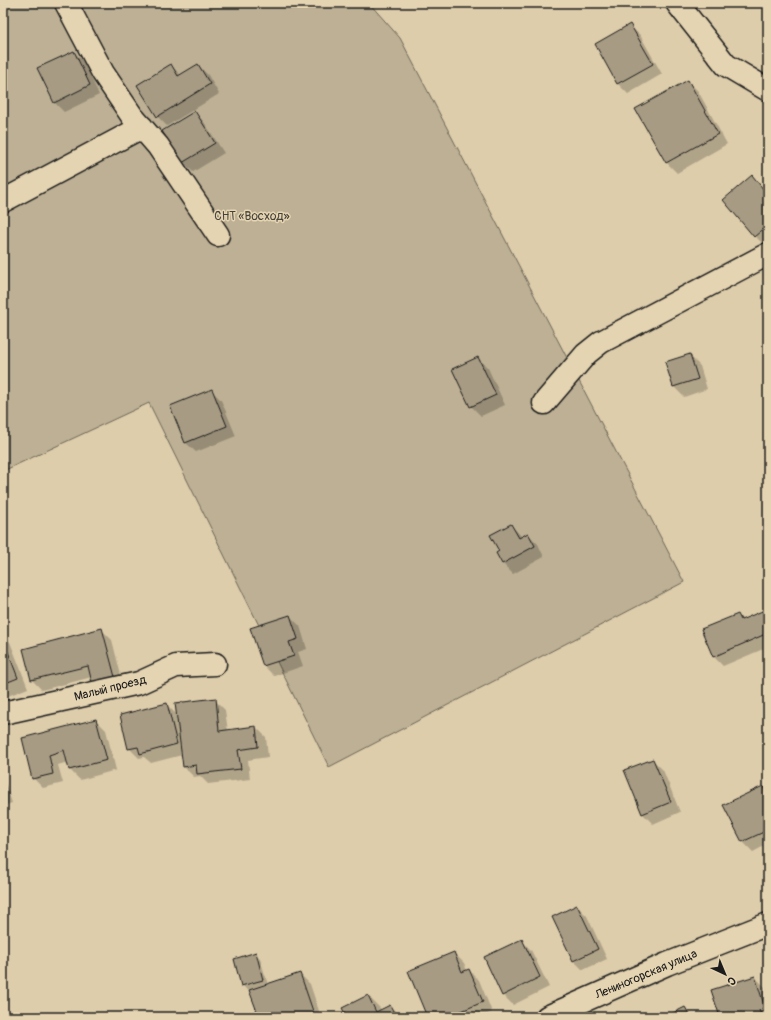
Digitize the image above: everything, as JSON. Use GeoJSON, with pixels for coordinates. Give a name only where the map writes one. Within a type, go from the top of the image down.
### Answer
{"type":"FeatureCollection","features":[{"type":"Feature","properties":{"kind":"street"},"geometry":{"type":"LineString","coordinates":[[66,3],[103,73],[132,116],[158,146],[218,235]]}},
{"type":"Feature","properties":{"kind":"street"},"geometry":{"type":"LineString","coordinates":[[677,3],[726,65],[768,90]]}},
{"type":"Feature","properties":{"kind":"street"},"geometry":{"type":"LineString","coordinates":[[3,201],[142,127]]}},
{"type":"Feature","properties":{"kind":"street"},"geometry":{"type":"LineString","coordinates":[[544,403],[586,354],[601,342],[768,254]]}},
{"type":"Feature","properties":{"kind":"street","name":"Малый проезд"},"geometry":{"type":"LineString","coordinates":[[3,713],[139,683],[176,666],[215,664]]}},
{"type":"Feature","properties":{"kind":"street","name":"Лениногорская улица"},"geometry":{"type":"LineString","coordinates":[[547,1017],[667,964],[768,924]]}},
{"type":"Feature","properties":{"kind":"green space","name":"СНТ «Восход»"},"geometry":{"type":"Polygon","coordinates":[[[3,3],[369,3],[400,38],[684,582],[329,767],[149,403],[3,471],[3,3]]]}},
{"type":"Feature","properties":{"kind":"building"},"geometry":{"type":"Polygon","coordinates":[[[630,24],[653,64],[617,84],[595,44],[630,24]]]}},
{"type":"Feature","properties":{"kind":"building"},"geometry":{"type":"Polygon","coordinates":[[[74,51],[90,85],[54,103],[37,68],[74,51]]]}},
{"type":"Feature","properties":{"kind":"building"},"geometry":{"type":"Polygon","coordinates":[[[171,64],[178,76],[198,64],[210,84],[157,117],[137,85],[171,64]]]}},
{"type":"Feature","properties":{"kind":"building"},"geometry":{"type":"Polygon","coordinates":[[[688,80],[718,134],[666,163],[635,109],[688,80]]]}},
{"type":"Feature","properties":{"kind":"building"},"geometry":{"type":"Polygon","coordinates":[[[195,111],[215,143],[182,163],[162,131],[195,111]]]}},
{"type":"Feature","properties":{"kind":"building"},"geometry":{"type":"Polygon","coordinates":[[[752,175],[768,195],[768,225],[754,237],[723,200],[752,175]]]}},
{"type":"Feature","properties":{"kind":"building"},"geometry":{"type":"Polygon","coordinates":[[[690,354],[698,379],[673,387],[665,362],[690,354]]]}},
{"type":"Feature","properties":{"kind":"building"},"geometry":{"type":"Polygon","coordinates":[[[478,357],[496,395],[470,407],[452,369],[478,357]]]}},
{"type":"Feature","properties":{"kind":"building"},"geometry":{"type":"Polygon","coordinates":[[[212,389],[227,426],[185,443],[170,406],[212,389]]]}},
{"type":"Feature","properties":{"kind":"building"},"geometry":{"type":"Polygon","coordinates":[[[511,524],[519,538],[528,533],[535,546],[502,564],[496,553],[499,551],[490,535],[511,524]]]}},
{"type":"Feature","properties":{"kind":"building"},"geometry":{"type":"Polygon","coordinates":[[[767,609],[768,633],[713,657],[701,629],[738,614],[741,620],[767,609]]]}},
{"type":"Feature","properties":{"kind":"building"},"geometry":{"type":"Polygon","coordinates":[[[290,615],[298,639],[289,642],[294,656],[263,666],[250,628],[290,615]]]}},
{"type":"Feature","properties":{"kind":"building"},"geometry":{"type":"Polygon","coordinates":[[[102,628],[115,677],[92,683],[88,666],[31,680],[23,649],[102,628]]]}},
{"type":"Feature","properties":{"kind":"building"},"geometry":{"type":"Polygon","coordinates":[[[3,639],[18,678],[3,684],[3,639]]]}},
{"type":"Feature","properties":{"kind":"building"},"geometry":{"type":"Polygon","coordinates":[[[216,698],[219,731],[256,726],[258,747],[238,750],[241,769],[197,774],[196,765],[183,767],[175,703],[216,698]]]}},
{"type":"Feature","properties":{"kind":"building"},"geometry":{"type":"Polygon","coordinates":[[[167,703],[177,744],[140,754],[138,747],[128,749],[120,715],[167,703]]]}},
{"type":"Feature","properties":{"kind":"building"},"geometry":{"type":"Polygon","coordinates":[[[96,719],[107,760],[69,770],[64,750],[49,755],[53,774],[32,779],[22,738],[96,719]]]}},
{"type":"Feature","properties":{"kind":"building"},"geometry":{"type":"Polygon","coordinates":[[[653,759],[671,802],[642,814],[624,770],[653,759]]]}},
{"type":"Feature","properties":{"kind":"building"},"geometry":{"type":"Polygon","coordinates":[[[763,786],[768,797],[768,830],[742,842],[723,805],[763,786]]]}},
{"type":"Feature","properties":{"kind":"building"},"geometry":{"type":"Polygon","coordinates":[[[577,905],[598,949],[573,961],[552,917],[577,905]]]}},
{"type":"Feature","properties":{"kind":"building"},"geometry":{"type":"Polygon","coordinates":[[[522,939],[540,977],[502,996],[484,957],[522,939]]]}},
{"type":"Feature","properties":{"kind":"building"},"geometry":{"type":"Polygon","coordinates":[[[256,952],[263,980],[241,986],[234,959],[256,952]]]}},
{"type":"Feature","properties":{"kind":"building"},"geometry":{"type":"Polygon","coordinates":[[[454,952],[462,972],[469,969],[483,1002],[447,1017],[427,1017],[408,971],[454,952]]]}},
{"type":"Feature","properties":{"kind":"building"},"geometry":{"type":"Polygon","coordinates":[[[300,973],[314,1014],[305,1017],[259,1017],[249,990],[300,973]]]}},
{"type":"Feature","properties":{"kind":"building"},"geometry":{"type":"Polygon","coordinates":[[[755,976],[765,1008],[759,1010],[762,1017],[720,1017],[711,990],[755,976]]]}},
{"type":"Feature","properties":{"kind":"building"},"geometry":{"type":"Polygon","coordinates":[[[368,995],[376,1012],[390,1005],[396,1017],[347,1017],[342,1008],[368,995]]]}},
{"type":"Feature","properties":{"kind":"building"},"geometry":{"type":"Polygon","coordinates":[[[685,1007],[691,1017],[665,1017],[685,1007]]]}}]}
